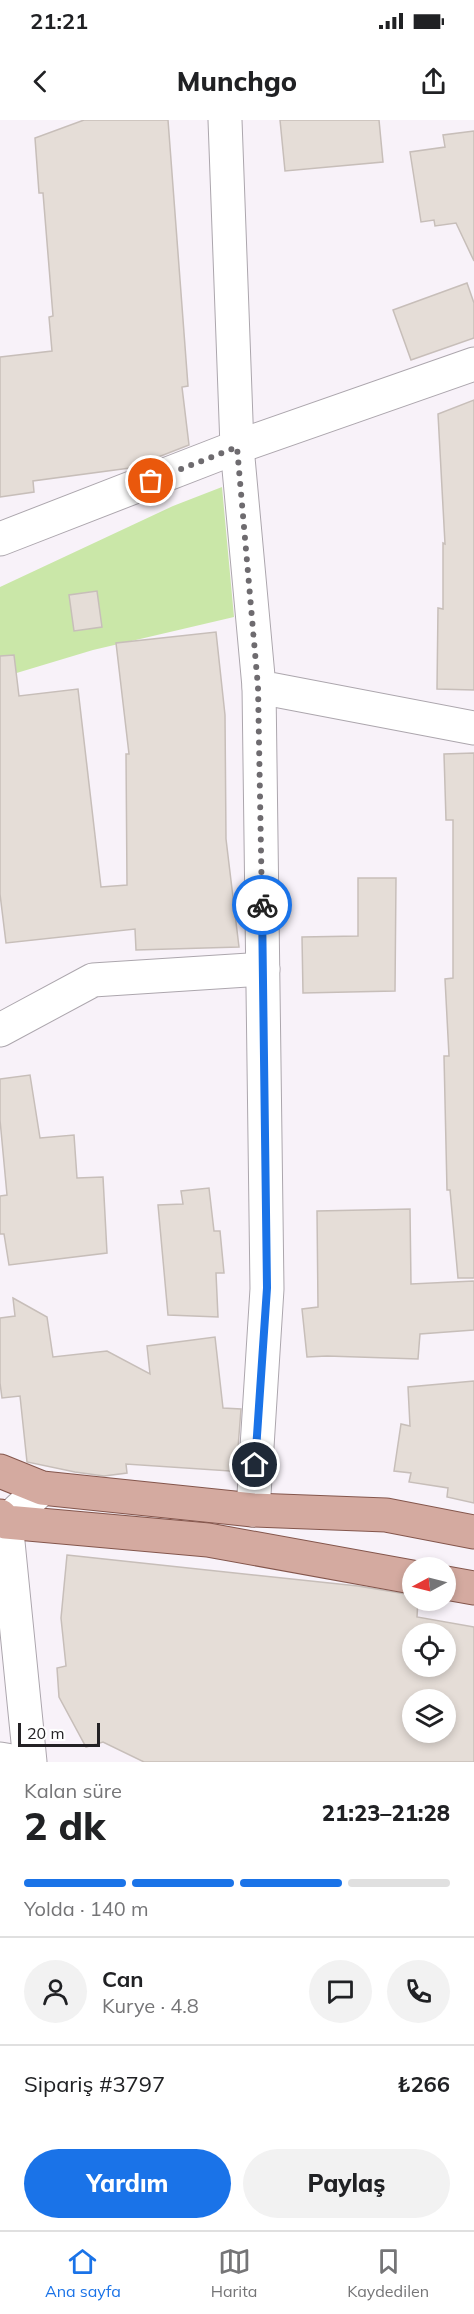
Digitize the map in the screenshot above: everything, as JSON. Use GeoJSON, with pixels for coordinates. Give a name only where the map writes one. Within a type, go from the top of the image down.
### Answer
{"type":"FeatureCollection","features":[{"type":"Feature","properties":{"kind":"main road"},"geometry":{"type":"LineString","coordinates":[[0,1471],[42,1488],[252,1510],[386,1515],[474,1532]]}},
{"type":"Feature","properties":{"kind":"main road"},"geometry":{"type":"LineString","coordinates":[[3,1519],[208,1540],[402,1575]]}},
{"type":"Feature","properties":{"kind":"main road"},"geometry":{"type":"LineString","coordinates":[[456,1585],[474,1588]]}},
{"type":"Feature","properties":{"kind":"street"},"geometry":{"type":"LineString","coordinates":[[225,120],[237,447],[258,687],[267,1288],[252,1510]]}},
{"type":"Feature","properties":{"kind":"street"},"geometry":{"type":"LineString","coordinates":[[0,539],[237,447],[474,364]]}},
{"type":"Feature","properties":{"kind":"street"},"geometry":{"type":"LineString","coordinates":[[258,687],[474,728]]}},
{"type":"Feature","properties":{"kind":"street"},"geometry":{"type":"LineString","coordinates":[[0,1030],[93,980],[263,969]]}},
{"type":"Feature","properties":{"kind":"street"},"geometry":{"type":"LineString","coordinates":[[30,1762],[3,1519],[42,1488]]}},
{"type":"Feature","properties":{"kind":"street"},"geometry":{"type":"LineString","coordinates":[[0,1759],[18,1762]]}},
{"type":"Feature","properties":{"kind":"green space"},"geometry":{"type":"Polygon","coordinates":[[[222,487],[234,617],[93,650],[0,678],[0,587],[173,506],[222,487]]]}},
{"type":"Feature","properties":{"kind":"building"},"geometry":{"type":"Polygon","coordinates":[[[84,120],[168,120],[188,386],[182,387],[189,445],[130,468],[33,481],[34,492],[0,497],[0,357],[52,351],[49,317],[53,316],[43,193],[39,193],[35,138],[84,120]]]}},
{"type":"Feature","properties":{"kind":"building"},"geometry":{"type":"Polygon","coordinates":[[[280,120],[379,120],[383,162],[285,171],[280,120]]]}},
{"type":"Feature","properties":{"kind":"building"},"geometry":{"type":"Polygon","coordinates":[[[474,131],[474,261],[456,223],[435,226],[434,220],[421,222],[410,152],[445,147],[443,135],[474,131]]]}},
{"type":"Feature","properties":{"kind":"building"},"geometry":{"type":"Polygon","coordinates":[[[467,283],[474,303],[474,338],[411,360],[393,310],[467,283]]]}},
{"type":"Feature","properties":{"kind":"building"},"geometry":{"type":"Polygon","coordinates":[[[474,400],[474,690],[437,689],[438,608],[443,609],[443,543],[445,544],[438,414],[474,400]]]}},
{"type":"Feature","properties":{"kind":"building"},"geometry":{"type":"Polygon","coordinates":[[[97,591],[102,627],[74,631],[69,595],[97,591]]]}},
{"type":"Feature","properties":{"kind":"building"},"geometry":{"type":"Polygon","coordinates":[[[216,632],[225,715],[226,839],[239,947],[136,950],[135,929],[6,943],[0,894],[0,656],[14,655],[19,696],[78,689],[101,887],[127,885],[126,754],[129,754],[116,643],[216,632]]]}},
{"type":"Feature","properties":{"kind":"building"},"geometry":{"type":"Polygon","coordinates":[[[474,753],[474,1278],[458,1278],[450,1190],[447,1190],[444,1056],[449,1056],[445,979],[453,978],[453,820],[446,820],[444,754],[474,753]]]}},
{"type":"Feature","properties":{"kind":"building"},"geometry":{"type":"Polygon","coordinates":[[[358,878],[396,878],[395,991],[303,993],[302,937],[358,936],[358,878]]]}},
{"type":"Feature","properties":{"kind":"building"},"geometry":{"type":"Polygon","coordinates":[[[30,1075],[40,1138],[74,1135],[77,1178],[103,1177],[107,1253],[9,1265],[4,1234],[0,1234],[0,1196],[7,1195],[0,1120],[0,1079],[30,1075]]]}},
{"type":"Feature","properties":{"kind":"building"},"geometry":{"type":"Polygon","coordinates":[[[209,1188],[214,1231],[220,1231],[224,1273],[216,1273],[218,1317],[168,1315],[158,1205],[183,1204],[181,1191],[209,1188]]]}},
{"type":"Feature","properties":{"kind":"building"},"geometry":{"type":"Polygon","coordinates":[[[410,1209],[411,1284],[474,1281],[474,1330],[420,1334],[418,1359],[307,1357],[302,1309],[318,1307],[317,1211],[410,1209]]]}},
{"type":"Feature","properties":{"kind":"building"},"geometry":{"type":"Polygon","coordinates":[[[13,1298],[47,1317],[53,1357],[107,1351],[150,1374],[147,1346],[215,1337],[223,1408],[241,1409],[237,1461],[231,1460],[230,1471],[126,1464],[127,1473],[104,1476],[27,1462],[20,1396],[2,1398],[0,1383],[0,1318],[15,1316],[13,1298]]]}},
{"type":"Feature","properties":{"kind":"building"},"geometry":{"type":"Polygon","coordinates":[[[474,1381],[474,1503],[447,1497],[448,1488],[409,1482],[411,1473],[394,1471],[401,1424],[410,1426],[408,1387],[474,1381]]]}},
{"type":"Feature","properties":{"kind":"building"},"geometry":{"type":"Polygon","coordinates":[[[67,1555],[358,1586],[402,1593],[402,1611],[417,1611],[417,1617],[451,1623],[402,1623],[402,1677],[456,1677],[456,1624],[474,1627],[474,1762],[144,1762],[103,1742],[86,1747],[59,1697],[57,1668],[66,1666],[61,1618],[67,1555]]]}},
{"type":"Feature","properties":{"kind":"way so far"},"geometry":{"type":"LineString","coordinates":[[151,481],[237,447],[258,687],[262,905]]}},
{"type":"Feature","properties":{"kind":"route"},"geometry":{"type":"LineString","coordinates":[[255,1465],[267,1288],[262,905]]}}]}
